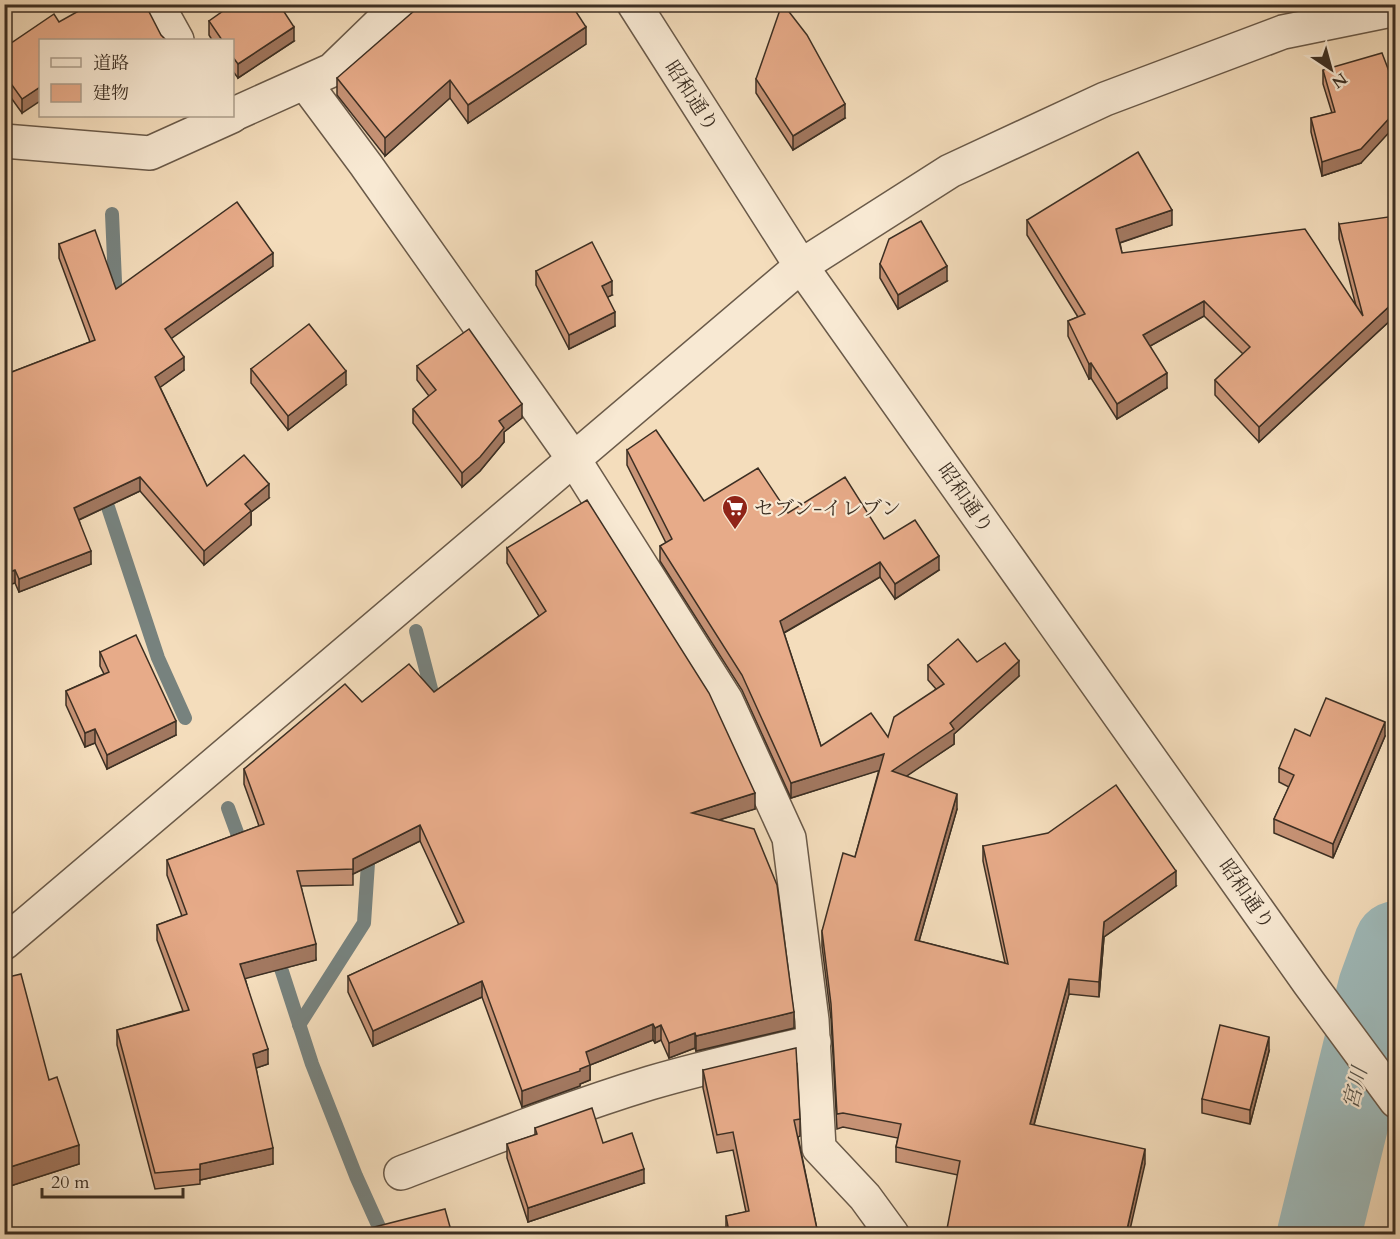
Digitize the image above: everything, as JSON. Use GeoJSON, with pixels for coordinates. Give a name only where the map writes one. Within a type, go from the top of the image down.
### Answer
{"type":"FeatureCollection","features":[{"type":"Feature","properties":{"kind":"street"},"geometry":{"type":"LineString","coordinates":[[157,4],[176,39]]}},
{"type":"Feature","properties":{"kind":"street"},"geometry":{"type":"LineString","coordinates":[[234,114],[332,70],[400,4]]}},
{"type":"Feature","properties":{"kind":"street","name":"昭和通り"},"geometry":{"type":"LineString","coordinates":[[634,4],[801,266],[1395,1101]]}},
{"type":"Feature","properties":{"kind":"street"},"geometry":{"type":"LineString","coordinates":[[4,943],[801,266],[950,171],[1105,99],[1283,32],[1395,9]]}},
{"type":"Feature","properties":{"kind":"street"},"geometry":{"type":"LineString","coordinates":[[305,83],[366,165],[573,458],[726,700],[789,838],[812,1020],[819,1148],[865,1197],[892,1234]]}},
{"type":"Feature","properties":{"kind":"street"},"geometry":{"type":"LineString","coordinates":[[4,141],[150,153],[227,117]]}},
{"type":"Feature","properties":{"kind":"street"},"geometry":{"type":"LineString","coordinates":[[401,1173],[563,1111],[650,1083],[729,1061],[814,1042]]}},
{"type":"Feature","properties":{"kind":"building"},"geometry":{"type":"Polygon","coordinates":[[[91,4],[145,4],[165,39],[39,39],[39,88],[22,99],[4,74],[4,48],[54,14],[59,22],[91,4]]]}},
{"type":"Feature","properties":{"kind":"building"},"geometry":{"type":"Polygon","coordinates":[[[233,4],[279,4],[294,27],[238,64],[234,59],[234,39],[221,39],[209,21],[233,4]]]}},
{"type":"Feature","properties":{"kind":"building"},"geometry":{"type":"Polygon","coordinates":[[[422,4],[571,4],[586,27],[468,105],[450,80],[385,138],[337,78],[422,4]]]}},
{"type":"Feature","properties":{"kind":"building"},"geometry":{"type":"Polygon","coordinates":[[[782,4],[807,35],[845,104],[793,136],[756,79],[782,4]]]}},
{"type":"Feature","properties":{"kind":"building"},"geometry":{"type":"Polygon","coordinates":[[[1382,53],[1395,87],[1395,112],[1361,149],[1322,162],[1311,118],[1335,112],[1323,70],[1382,53]]]}},
{"type":"Feature","properties":{"kind":"building"},"geometry":{"type":"Polygon","coordinates":[[[1138,152],[1172,210],[1116,229],[1122,253],[1305,229],[1363,316],[1339,224],[1395,216],[1395,301],[1259,427],[1215,380],[1250,347],[1204,301],[1143,335],[1167,373],[1117,404],[1091,363],[1089,364],[1068,321],[1085,314],[1027,220],[1138,152]]]}},
{"type":"Feature","properties":{"kind":"building"},"geometry":{"type":"Polygon","coordinates":[[[237,202],[273,253],[165,329],[184,357],[155,377],[207,486],[244,455],[269,484],[245,504],[251,511],[204,551],[140,477],[74,508],[91,551],[19,579],[15,570],[4,574],[4,488],[9,486],[4,474],[4,375],[95,340],[59,244],[95,230],[116,289],[237,202]]]}},
{"type":"Feature","properties":{"kind":"building"},"geometry":{"type":"Polygon","coordinates":[[[921,221],[947,266],[898,295],[880,264],[889,239],[921,221]]]}},
{"type":"Feature","properties":{"kind":"building"},"geometry":{"type":"Polygon","coordinates":[[[592,242],[612,281],[602,286],[615,312],[569,335],[536,271],[592,242]]]}},
{"type":"Feature","properties":{"kind":"building"},"geometry":{"type":"Polygon","coordinates":[[[309,324],[346,371],[288,416],[251,369],[309,324]]]}},
{"type":"Feature","properties":{"kind":"building"},"geometry":{"type":"Polygon","coordinates":[[[469,329],[522,404],[499,421],[504,428],[480,457],[462,473],[413,409],[436,390],[417,366],[469,329]]]}},
{"type":"Feature","properties":{"kind":"building"},"geometry":{"type":"Polygon","coordinates":[[[656,430],[704,501],[758,468],[788,513],[845,477],[884,539],[915,520],[939,556],[895,584],[880,562],[780,621],[821,746],[871,713],[888,737],[894,717],[944,684],[928,665],[958,639],[977,662],[1005,643],[1019,661],[950,723],[954,729],[892,771],[957,794],[915,940],[1008,964],[983,846],[1048,833],[1116,785],[1176,871],[1104,922],[1099,982],[1069,979],[1030,1124],[1145,1149],[1126,1234],[946,1234],[960,1161],[896,1147],[901,1124],[843,1113],[837,1114],[831,1004],[822,931],[843,853],[855,857],[884,754],[791,783],[742,675],[660,546],[672,539],[627,450],[656,430]]]}},
{"type":"Feature","properties":{"kind":"building"},"geometry":{"type":"Polygon","coordinates":[[[587,500],[709,693],[755,793],[692,813],[754,829],[777,885],[794,1012],[696,1036],[695,1033],[669,1043],[661,1025],[655,1028],[653,1024],[586,1052],[590,1065],[580,1071],[522,1091],[482,981],[373,1031],[348,976],[464,922],[420,825],[353,859],[353,869],[297,871],[316,944],[240,964],[268,1049],[253,1054],[273,1148],[200,1164],[200,1169],[155,1173],[117,1030],[189,1010],[157,925],[187,914],[167,860],[264,824],[244,769],[345,684],[362,702],[409,664],[434,692],[546,611],[507,548],[587,500]]]}},
{"type":"Feature","properties":{"kind":"building"},"geometry":{"type":"Polygon","coordinates":[[[136,635],[176,721],[107,755],[95,729],[85,733],[66,691],[109,672],[100,652],[136,635]]]}},
{"type":"Feature","properties":{"kind":"building"},"geometry":{"type":"Polygon","coordinates":[[[1326,698],[1385,722],[1333,844],[1274,819],[1294,775],[1279,768],[1295,729],[1310,736],[1326,698]]]}},
{"type":"Feature","properties":{"kind":"building"},"geometry":{"type":"Polygon","coordinates":[[[21,974],[49,1080],[57,1077],[79,1145],[4,1169],[4,1072],[8,1070],[4,1056],[4,978],[21,974]]]}},
{"type":"Feature","properties":{"kind":"building"},"geometry":{"type":"Polygon","coordinates":[[[1220,1025],[1269,1037],[1250,1110],[1202,1099],[1220,1025]]]}},
{"type":"Feature","properties":{"kind":"building"},"geometry":{"type":"Polygon","coordinates":[[[796,1048],[800,1119],[794,1120],[818,1234],[720,1234],[729,1232],[726,1216],[749,1211],[733,1132],[717,1135],[703,1070],[796,1048]]]}},
{"type":"Feature","properties":{"kind":"building"},"geometry":{"type":"Polygon","coordinates":[[[592,1108],[603,1143],[632,1133],[644,1169],[528,1208],[507,1144],[537,1134],[535,1128],[592,1108]]]}},
{"type":"Feature","properties":{"kind":"building"},"geometry":{"type":"Polygon","coordinates":[[[445,1209],[452,1234],[347,1234],[445,1209]]]}},
{"type":"Feature","properties":{"kind":"building"},"geometry":{"type":"Polygon","coordinates":[[[561,1230],[563,1234],[545,1234],[561,1230]]]}},
{"type":"Feature","properties":{"kind":"waterway"},"geometry":{"type":"LineString","coordinates":[[112,214],[116,304]]}},
{"type":"Feature","properties":{"kind":"waterway"},"geometry":{"type":"LineString","coordinates":[[102,489],[158,658],[185,718]]}},
{"type":"Feature","properties":{"kind":"waterway"},"geometry":{"type":"LineString","coordinates":[[416,631],[431,689],[427,704]]}},
{"type":"Feature","properties":{"kind":"waterway"},"geometry":{"type":"LineString","coordinates":[[228,808],[243,849]]}},
{"type":"Feature","properties":{"kind":"waterway"},"geometry":{"type":"LineString","coordinates":[[299,1025],[364,923],[369,848]]}},
{"type":"Feature","properties":{"kind":"waterway","name":"宮川"},"geometry":{"type":"LineString","coordinates":[[1319,1234],[1380,987],[1396,943]]}},
{"type":"Feature","properties":{"kind":"waterway"},"geometry":{"type":"LineString","coordinates":[[276,953],[312,1064],[380,1234]]}},
{"type":"Feature","properties":{"kind":"place","name":"セブン-イレブン"},"geometry":{"type":"Point","coordinates":[735,531]}}]}
